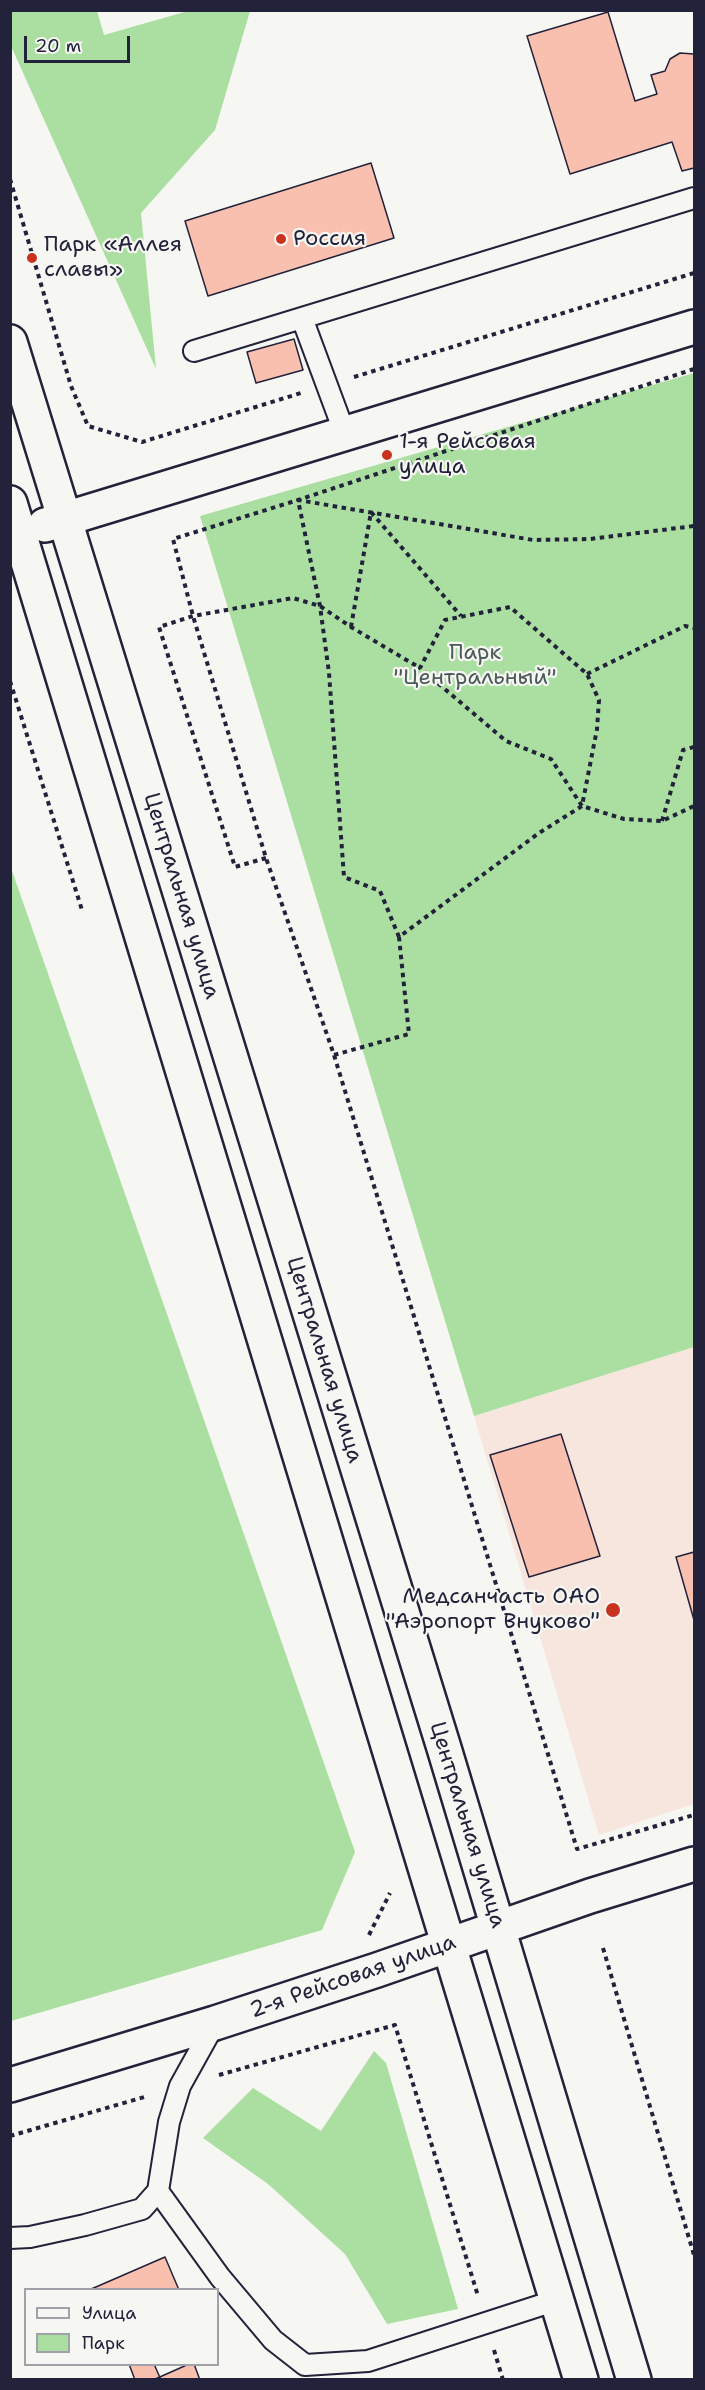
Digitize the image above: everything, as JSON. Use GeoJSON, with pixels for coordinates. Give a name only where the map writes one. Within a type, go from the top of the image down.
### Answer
{"type":"FeatureCollection","features":[{"type":"Feature","properties":{"kind":"main road"},"geometry":{"type":"LineString","coordinates":[[582,2379],[14,524],[65,519],[694,327]]}},
{"type":"Feature","properties":{"kind":"main road","name":"Центральная улица"},"geometry":{"type":"LineString","coordinates":[[10,342],[498,1927],[634,2379]]}},
{"type":"Feature","properties":{"kind":"main road","name":"2-я Рейсовая улица"},"geometry":{"type":"LineString","coordinates":[[10,2085],[215,2023],[377,1970],[498,1927],[694,1864]]}},
{"type":"Feature","properties":{"kind":"lane"},"geometry":{"type":"LineString","coordinates":[[194,351],[694,198]]}},
{"type":"Feature","properties":{"kind":"lane"},"geometry":{"type":"LineString","coordinates":[[302,318],[345,434]]}},
{"type":"Feature","properties":{"kind":"lane"},"geometry":{"type":"LineString","coordinates":[[10,2238],[30,2237],[142,2209],[158,2191],[169,2122],[180,2086],[215,2023]]}},
{"type":"Feature","properties":{"kind":"lane"},"geometry":{"type":"LineString","coordinates":[[158,2191],[220,2277],[273,2340],[305,2365],[368,2361],[557,2300]]}},
{"type":"Feature","properties":{"kind":"path"},"geometry":{"type":"LineString","coordinates":[[10,179],[71,386],[88,426],[142,442],[694,273]]}},
{"type":"Feature","properties":{"kind":"path"},"geometry":{"type":"LineString","coordinates":[[694,369],[173,539],[193,616],[266,858],[334,1055],[577,1849],[694,1815]]}},
{"type":"Feature","properties":{"kind":"path"},"geometry":{"type":"LineString","coordinates":[[298,500],[533,540],[590,539],[694,526]]}},
{"type":"Feature","properties":{"kind":"path"},"geometry":{"type":"LineString","coordinates":[[298,500],[320,606],[329,673],[344,877],[381,891],[399,937],[409,1034],[334,1055]]}},
{"type":"Feature","properties":{"kind":"path"},"geometry":{"type":"LineString","coordinates":[[371,512],[461,616]]}},
{"type":"Feature","properties":{"kind":"path"},"geometry":{"type":"LineString","coordinates":[[351,627],[371,512]]}},
{"type":"Feature","properties":{"kind":"path"},"geometry":{"type":"LineString","coordinates":[[266,858],[236,867],[159,627],[193,616],[293,598],[320,606],[420,668],[506,741],[550,759],[582,806],[624,819],[662,821],[694,806]]}},
{"type":"Feature","properties":{"kind":"path"},"geometry":{"type":"LineString","coordinates":[[399,937],[539,833],[582,806],[597,729],[599,700],[587,674],[510,607],[445,620],[420,668]]}},
{"type":"Feature","properties":{"kind":"path"},"geometry":{"type":"LineString","coordinates":[[587,674],[685,626],[694,628]]}},
{"type":"Feature","properties":{"kind":"path"},"geometry":{"type":"LineString","coordinates":[[10,681],[82,910]]}},
{"type":"Feature","properties":{"kind":"path"},"geometry":{"type":"LineString","coordinates":[[662,821],[683,750],[694,747]]}},
{"type":"Feature","properties":{"kind":"path"},"geometry":{"type":"LineString","coordinates":[[367,1939],[390,1893]]}},
{"type":"Feature","properties":{"kind":"path"},"geometry":{"type":"LineString","coordinates":[[603,1948],[694,2255]]}},
{"type":"Feature","properties":{"kind":"path"},"geometry":{"type":"LineString","coordinates":[[394,2025],[502,2379]]}},
{"type":"Feature","properties":{"kind":"shaded area","name":"Медсанчасть ОАО \"Аэропорт Внуково\""},"geometry":{"type":"Polygon","coordinates":[[[694,1347],[694,1804],[599,1835],[474,1416],[694,1347]]]}},
{"type":"Feature","properties":{"kind":"green space"},"geometry":{"type":"Polygon","coordinates":[[[10,11],[97,11],[104,35],[188,11],[250,11],[215,130],[141,213],[156,369],[11,46],[10,11]]]}},
{"type":"Feature","properties":{"kind":"green space","name":"Парк \"Центральный\""},"geometry":{"type":"Polygon","coordinates":[[[694,373],[694,1347],[474,1416],[200,516],[694,373]]]}},
{"type":"Feature","properties":{"kind":"green space"},"geometry":{"type":"Polygon","coordinates":[[[10,865],[355,1852],[322,1930],[11,2021],[10,865]]]}},
{"type":"Feature","properties":{"kind":"green space"},"geometry":{"type":"Polygon","coordinates":[[[374,2051],[386,2063],[458,2309],[387,2324],[345,2254],[268,2184],[203,2138],[253,2088],[321,2131],[374,2051]]]}},
{"type":"Feature","properties":{"kind":"building"},"geometry":{"type":"Polygon","coordinates":[[[608,12],[635,101],[657,94],[651,75],[665,71],[670,59],[680,53],[694,54],[694,168],[682,171],[672,142],[570,174],[527,36],[608,12]]]}},
{"type":"Feature","properties":{"kind":"building"},"geometry":{"type":"Polygon","coordinates":[[[371,163],[394,238],[208,296],[185,221],[371,163]]]}},
{"type":"Feature","properties":{"kind":"building"},"geometry":{"type":"Polygon","coordinates":[[[294,339],[303,370],[256,383],[247,352],[294,339]]]}},
{"type":"Feature","properties":{"kind":"building"},"geometry":{"type":"Polygon","coordinates":[[[561,1434],[600,1556],[529,1577],[490,1455],[561,1434]]]}},
{"type":"Feature","properties":{"kind":"building"},"geometry":{"type":"Polygon","coordinates":[[[694,1552],[694,1620],[676,1557],[694,1552]]]}},
{"type":"Feature","properties":{"kind":"building"},"geometry":{"type":"Polygon","coordinates":[[[165,2257],[178,2288],[94,2288],[165,2257]]]}},
{"type":"Feature","properties":{"kind":"building"},"geometry":{"type":"Polygon","coordinates":[[[130,2366],[155,2366],[161,2380],[135,2380],[130,2366]]]}},
{"type":"Feature","properties":{"kind":"building"},"geometry":{"type":"Polygon","coordinates":[[[184,2366],[195,2366],[200,2380],[153,2380],[184,2366]]]}},
{"type":"Feature","properties":{"kind":"place","name":"Россия"},"geometry":{"type":"Point","coordinates":[281,239]}},
{"type":"Feature","properties":{"kind":"place","name":"Парк «Аллея славы»"},"geometry":{"type":"Point","coordinates":[32,258]}},
{"type":"Feature","properties":{"kind":"place","name":"1-я Рейсовая улица"},"geometry":{"type":"Point","coordinates":[387,455]}},
{"type":"Feature","properties":{"kind":"place","name":"Медсанчасть ОАО \"Аэропорт Внуково\""},"geometry":{"type":"Point","coordinates":[613,1610]}}]}
